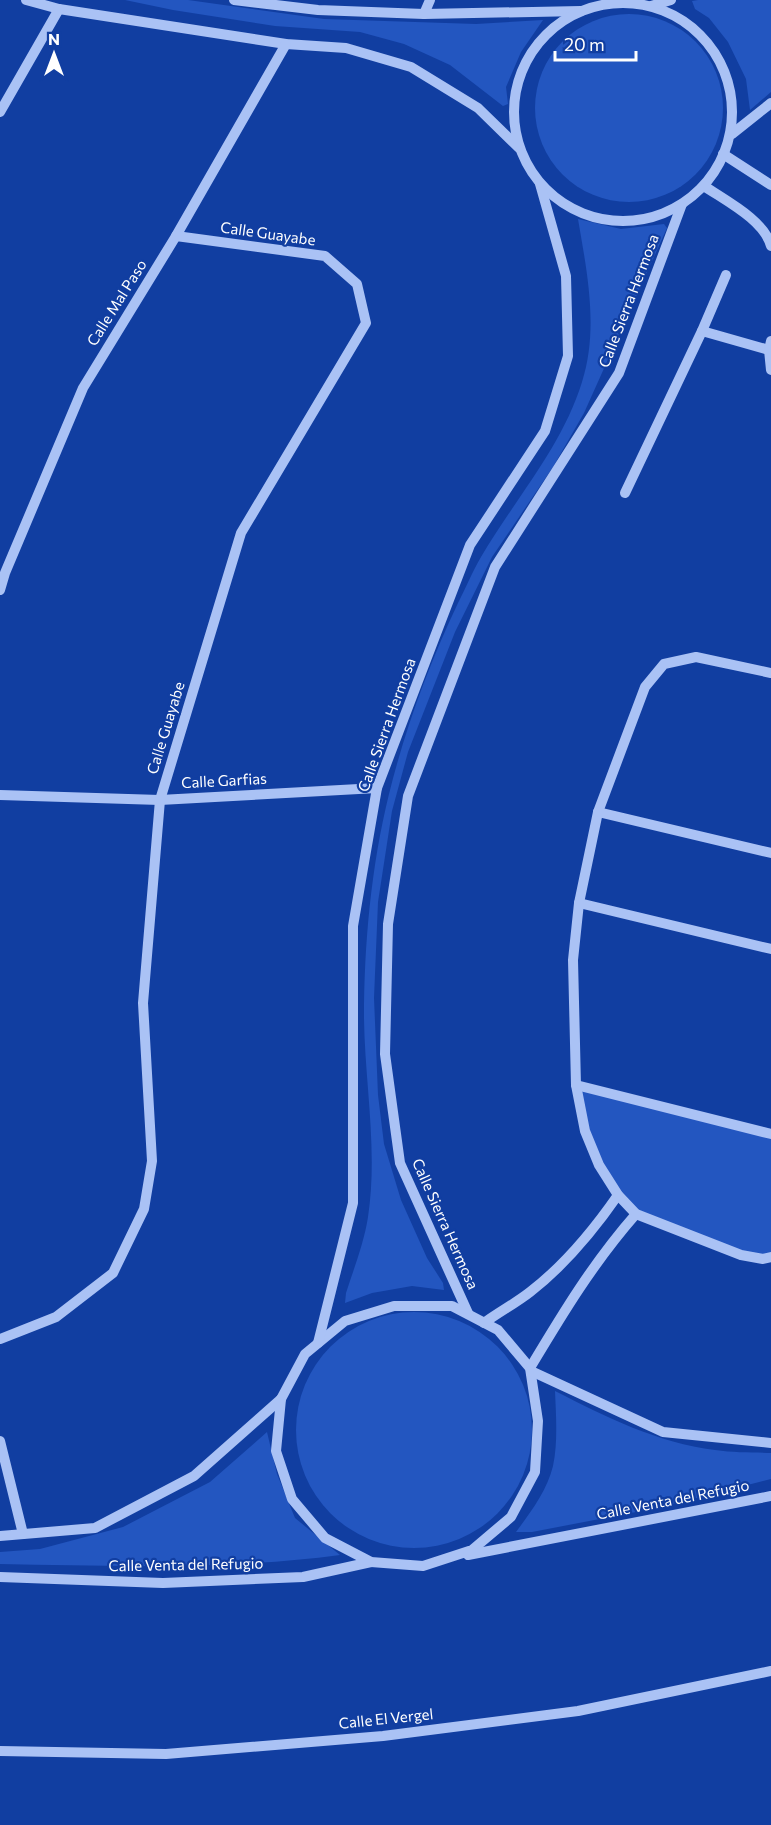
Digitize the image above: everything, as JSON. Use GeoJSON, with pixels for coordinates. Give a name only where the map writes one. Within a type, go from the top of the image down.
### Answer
{"type":"FeatureCollection","features":[{"type":"Feature","properties":{"kind":"street"},"geometry":{"type":"LineString","coordinates":[[26,0],[58,9],[286,44],[346,48],[411,68],[478,108],[519,148],[540,184],[570,208],[608,220],[646,219],[682,204],[704,186],[732,134],[733,104],[725,71],[708,42],[682,20],[651,6],[622,1],[581,11],[424,14],[318,10],[234,0]]}},
{"type":"Feature","properties":{"kind":"street"},"geometry":{"type":"LineString","coordinates":[[424,14],[430,0]]}},
{"type":"Feature","properties":{"kind":"street"},"geometry":{"type":"LineString","coordinates":[[651,6],[671,0]]}},
{"type":"Feature","properties":{"kind":"street"},"geometry":{"type":"LineString","coordinates":[[0,112],[58,9]]}},
{"type":"Feature","properties":{"kind":"street"},"geometry":{"type":"LineString","coordinates":[[519,148],[513,107],[522,67],[546,33],[581,11]]}},
{"type":"Feature","properties":{"kind":"street","name":"Calle Mal Paso"},"geometry":{"type":"LineString","coordinates":[[0,590],[82,388],[176,236],[286,44]]}},
{"type":"Feature","properties":{"kind":"street"},"geometry":{"type":"LineString","coordinates":[[732,134],[771,103]]}},
{"type":"Feature","properties":{"kind":"street"},"geometry":{"type":"LineString","coordinates":[[723,154],[771,185]]}},
{"type":"Feature","properties":{"kind":"street","name":"Calle Sierra Hermosa"},"geometry":{"type":"LineString","coordinates":[[318,1343],[353,1203],[353,926],[377,788],[470,545],[545,431],[568,356],[566,276],[540,184]]}},
{"type":"Feature","properties":{"kind":"street"},"geometry":{"type":"LineString","coordinates":[[704,186],[760,225],[771,246]]}},
{"type":"Feature","properties":{"kind":"street","name":"Calle Sierra Hermosa"},"geometry":{"type":"LineString","coordinates":[[468,1313],[400,1163],[385,1054],[388,924],[408,796],[495,567],[619,373],[682,204]]}},
{"type":"Feature","properties":{"kind":"street","name":"Calle Guayabe"},"geometry":{"type":"LineString","coordinates":[[0,1339],[56,1317],[113,1273],[144,1209],[152,1161],[143,1004],[160,800],[241,533],[366,323],[357,284],[325,256],[176,236]]}},
{"type":"Feature","properties":{"kind":"street"},"geometry":{"type":"LineString","coordinates":[[625,493],[726,275]]}},
{"type":"Feature","properties":{"kind":"street"},"geometry":{"type":"LineString","coordinates":[[702,331],[770,345],[771,370]]}},
{"type":"Feature","properties":{"kind":"street"},"geometry":{"type":"LineString","coordinates":[[771,673],[696,657],[664,664],[645,687],[598,812],[579,903],[573,960],[576,1085],[585,1131],[599,1165],[618,1196],[636,1214],[741,1255],[764,1259],[771,1257]]}},
{"type":"Feature","properties":{"kind":"street","name":"Calle Garfias"},"geometry":{"type":"LineString","coordinates":[[0,795],[160,800],[377,788]]}},
{"type":"Feature","properties":{"kind":"street"},"geometry":{"type":"LineString","coordinates":[[598,812],[771,853]]}},
{"type":"Feature","properties":{"kind":"street"},"geometry":{"type":"LineString","coordinates":[[579,903],[771,949]]}},
{"type":"Feature","properties":{"kind":"street"},"geometry":{"type":"LineString","coordinates":[[576,1085],[771,1134]]}},
{"type":"Feature","properties":{"kind":"street"},"geometry":{"type":"LineString","coordinates":[[484,1323],[530,1292],[555,1271],[599,1222],[618,1196]]}},
{"type":"Feature","properties":{"kind":"street"},"geometry":{"type":"LineString","coordinates":[[281,1399],[276,1451],[292,1499],[325,1538],[371,1562],[423,1566],[472,1550],[511,1517],[535,1472],[538,1421],[531,1370],[584,1280],[608,1246],[636,1214]]}},
{"type":"Feature","properties":{"kind":"street"},"geometry":{"type":"LineString","coordinates":[[0,1536],[95,1528],[194,1476],[281,1399],[305,1354],[345,1321],[394,1306],[452,1306],[468,1313],[498,1330],[531,1370],[663,1432],[771,1443]]}},
{"type":"Feature","properties":{"kind":"street"},"geometry":{"type":"LineString","coordinates":[[0,1441],[23,1534]]}},
{"type":"Feature","properties":{"kind":"street","name":"Calle Venta del Refugio"},"geometry":{"type":"LineString","coordinates":[[439,1561],[771,1496]]}},
{"type":"Feature","properties":{"kind":"street","name":"Calle Venta del Refugio"},"geometry":{"type":"LineString","coordinates":[[0,1577],[163,1583],[303,1577],[371,1562]]}},
{"type":"Feature","properties":{"kind":"street","name":"Calle El Vergel"},"geometry":{"type":"LineString","coordinates":[[0,1751],[166,1754],[383,1736],[578,1711],[771,1671]]}},
{"type":"Feature","properties":{"kind":"shaded area"},"geometry":{"type":"Polygon","coordinates":[[[125,0],[188,0],[324,19],[476,24],[543,20],[521,52],[506,87],[508,104],[503,106],[450,65],[404,44],[360,32],[275,26],[125,0]]]}},
{"type":"Feature","properties":{"kind":"shaded area"},"geometry":{"type":"Polygon","coordinates":[[[771,0],[771,92],[750,110],[746,79],[728,42],[709,18],[695,9],[692,1],[771,0]]]}},
{"type":"Feature","properties":{"kind":"shaded area"},"geometry":{"type":"Polygon","coordinates":[[[620,14],[638,14],[665,21],[696,41],[716,72],[723,108],[716,144],[696,175],[665,195],[638,202],[620,202],[585,191],[569,181],[556,168],[539,135],[535,117],[535,99],[546,64],[556,48],[569,35],[602,18],[620,14]]]}},
{"type":"Feature","properties":{"kind":"shaded area"},"geometry":{"type":"Polygon","coordinates":[[[578,219],[621,229],[664,224],[667,228],[584,413],[553,467],[492,557],[455,632],[408,752],[392,811],[378,902],[374,998],[378,1095],[384,1144],[401,1200],[427,1258],[443,1283],[444,1290],[412,1286],[372,1293],[345,1303],[364,1236],[371,1192],[372,1168],[364,991],[373,878],[383,822],[395,770],[410,721],[447,626],[481,557],[563,429],[582,382],[590,342],[591,321],[588,280],[578,219]]]}},
{"type":"Feature","properties":{"kind":"shaded area"},"geometry":{"type":"Polygon","coordinates":[[[576,1085],[771,1134],[771,1257],[763,1259],[636,1214],[599,1165],[576,1085]]]}},
{"type":"Feature","properties":{"kind":"shaded area"},"geometry":{"type":"Polygon","coordinates":[[[402,1312],[426,1312],[448,1317],[470,1326],[498,1346],[512,1364],[523,1385],[530,1407],[532,1430],[530,1453],[523,1475],[512,1496],[498,1514],[470,1534],[448,1543],[426,1548],[402,1548],[380,1543],[358,1534],[330,1514],[310,1486],[301,1464],[296,1442],[296,1418],[301,1396],[310,1374],[330,1346],[358,1326],[380,1317],[402,1312]]]}},
{"type":"Feature","properties":{"kind":"shaded area"},"geometry":{"type":"Polygon","coordinates":[[[555,1391],[633,1428],[673,1441],[722,1451],[771,1453],[771,1479],[662,1507],[532,1532],[516,1532],[542,1493],[553,1466],[556,1438],[555,1391]]]}},
{"type":"Feature","properties":{"kind":"shaded area"},"geometry":{"type":"Polygon","coordinates":[[[267,1432],[277,1474],[295,1518],[340,1555],[213,1565],[0,1564],[0,1552],[40,1549],[123,1527],[210,1482],[267,1432]]]}}]}
